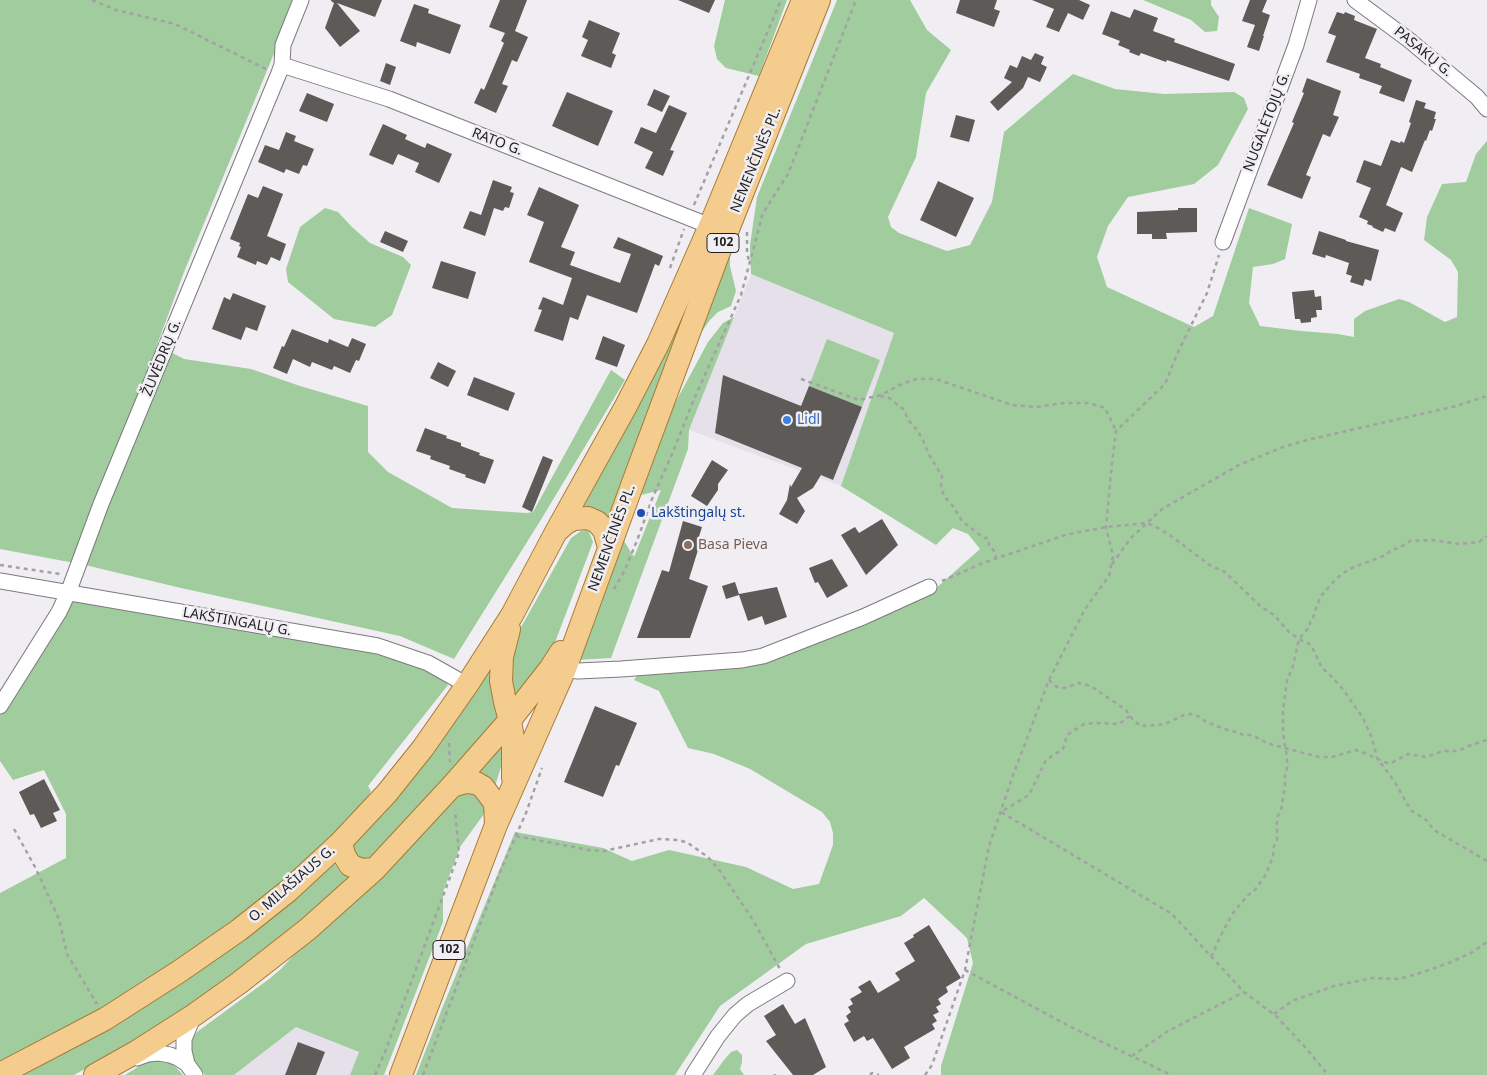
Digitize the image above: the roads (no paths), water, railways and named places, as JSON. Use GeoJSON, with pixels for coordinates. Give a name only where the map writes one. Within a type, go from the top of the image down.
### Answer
{"type":"FeatureCollection","features":[{"type":"Feature","properties":{"kind":"main road","name":"NEMENČINĖS PL."},"geometry":{"type":"LineString","coordinates":[[512,615],[658,344],[710,226],[803,0]]}},
{"type":"Feature","properties":{"kind":"main road","name":"NEMENČINĖS PL."},"geometry":{"type":"LineString","coordinates":[[401,1075],[496,825],[565,669],[720,252],[819,0]]}},
{"type":"Feature","properties":{"kind":"main road"},"geometry":{"type":"LineString","coordinates":[[556,532],[574,519],[588,518],[596,522],[604,530],[609,547]]}},
{"type":"Feature","properties":{"kind":"main road","name":"O. MILAŠIAUS G."},"geometry":{"type":"LineString","coordinates":[[0,1074],[97,1010],[180,971],[239,930],[288,892],[342,842],[387,793],[424,748],[512,615]]}},
{"type":"Feature","properties":{"kind":"main road","name":"102"},"geometry":{"type":"LineString","coordinates":[[512,615],[502,657],[501,681],[513,739],[513,786]]}},
{"type":"Feature","properties":{"kind":"main road"},"geometry":{"type":"LineString","coordinates":[[101,1072],[194,1015],[239,983],[308,929],[375,869],[510,720],[550,669],[582,622]]}},
{"type":"Feature","properties":{"kind":"main road"},"geometry":{"type":"LineString","coordinates":[[452,786],[466,782],[476,783],[484,787],[495,803],[496,825]]}},
{"type":"Feature","properties":{"kind":"main road"},"geometry":{"type":"LineString","coordinates":[[342,842],[344,855],[350,865],[361,870],[375,869]]}},
{"type":"Feature","properties":{"kind":"street","name":"ŽUVĖDRŲ G."},"geometry":{"type":"LineString","coordinates":[[0,706],[59,612],[68,593],[105,495],[280,69],[283,45],[301,0]]}},
{"type":"Feature","properties":{"kind":"street","name":"NUGALĖTOJŲ G."},"geometry":{"type":"LineString","coordinates":[[1223,242],[1296,45],[1309,0]]}},
{"type":"Feature","properties":{"kind":"street","name":"PASAKŲ G."},"geometry":{"type":"LineString","coordinates":[[1355,0],[1409,40],[1477,97],[1487,109]]}},
{"type":"Feature","properties":{"kind":"street","name":"RATO G."},"geometry":{"type":"LineString","coordinates":[[280,69],[389,99],[710,226]]}},
{"type":"Feature","properties":{"kind":"street","name":"LAKŠTINGALŲ G."},"geometry":{"type":"LineString","coordinates":[[0,581],[378,646],[428,663],[466,686]]}},
{"type":"Feature","properties":{"kind":"street"},"geometry":{"type":"LineString","coordinates":[[565,669],[578,671],[621,669],[742,660],[756,657],[863,617],[929,587]]}},
{"type":"Feature","properties":{"kind":"street"},"geometry":{"type":"LineString","coordinates":[[692,1075],[718,1036],[735,1015],[748,1004],[787,981]]}},
{"type":"Feature","properties":{"kind":"street"},"geometry":{"type":"LineString","coordinates":[[191,1070],[184,1051],[184,1039],[194,1015]]}},
{"type":"Feature","properties":{"kind":"street"},"geometry":{"type":"LineString","coordinates":[[101,1072],[148,1054],[160,1053],[178,1058],[191,1070]]}},
{"type":"Feature","properties":{"kind":"place","name":"Lidl"},"geometry":{"type":"Point","coordinates":[787,420]}},
{"type":"Feature","properties":{"kind":"place","name":"Lakštingalų st."},"geometry":{"type":"Point","coordinates":[641,513]}},
{"type":"Feature","properties":{"kind":"place","name":"Basa Pieva"},"geometry":{"type":"Point","coordinates":[688,545]}}]}
